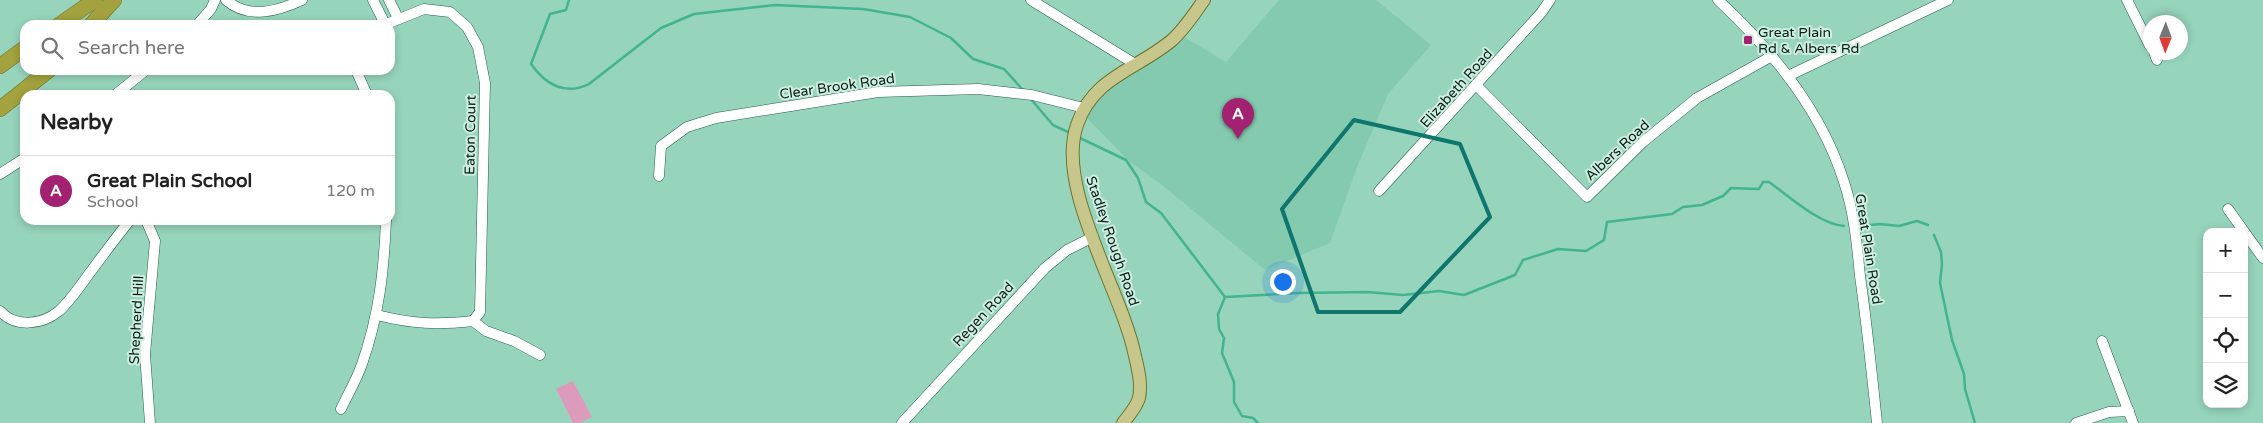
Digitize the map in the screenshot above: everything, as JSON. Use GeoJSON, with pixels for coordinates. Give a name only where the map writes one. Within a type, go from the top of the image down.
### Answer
{"type":"FeatureCollection","features":[{"type":"Feature","properties":{"kind":"highway"},"geometry":{"type":"LineString","coordinates":[[66,20],[95,0]]}},
{"type":"Feature","properties":{"kind":"highway"},"geometry":{"type":"LineString","coordinates":[[95,20],[114,0]]}},
{"type":"Feature","properties":{"kind":"highway"},"geometry":{"type":"LineString","coordinates":[[0,66],[20,52]]}},
{"type":"Feature","properties":{"kind":"highway"},"geometry":{"type":"LineString","coordinates":[[24,90],[43,75]]}},
{"type":"Feature","properties":{"kind":"highway"},"geometry":{"type":"LineString","coordinates":[[0,109],[20,93]]}},
{"type":"Feature","properties":{"kind":"main road","name":"Stadley Rough Road"},"geometry":{"type":"LineString","coordinates":[[1123,423],[1139,398],[1139,378],[1131,337],[1093,237],[1078,191],[1072,162],[1074,135],[1084,108],[1101,86],[1171,41],[1204,0]]}},
{"type":"Feature","properties":{"kind":"street"},"geometry":{"type":"LineString","coordinates":[[201,20],[211,9],[215,0]]}},
{"type":"Feature","properties":{"kind":"street"},"geometry":{"type":"LineString","coordinates":[[226,0],[239,8],[263,13],[275,11],[302,0]]}},
{"type":"Feature","properties":{"kind":"street","name":"Eaton Court"},"geometry":{"type":"LineString","coordinates":[[374,0],[382,20]]}},
{"type":"Feature","properties":{"kind":"street"},"geometry":{"type":"LineString","coordinates":[[389,0],[398,18]]}},
{"type":"Feature","properties":{"kind":"street"},"geometry":{"type":"LineString","coordinates":[[1031,0],[1135,64]]}},
{"type":"Feature","properties":{"kind":"street","name":"Elizabeth Road"},"geometry":{"type":"LineString","coordinates":[[1379,191],[1477,86],[1542,13],[1550,0]]}},
{"type":"Feature","properties":{"kind":"street","name":"Great Plain Road"},"geometry":{"type":"LineString","coordinates":[[1718,0],[1772,56],[1788,76],[1820,129],[1844,182],[1856,237],[1877,423]]}},
{"type":"Feature","properties":{"kind":"street"},"geometry":{"type":"LineString","coordinates":[[2127,0],[2143,32]]}},
{"type":"Feature","properties":{"kind":"street"},"geometry":{"type":"LineString","coordinates":[[1788,76],[1942,1]]}},
{"type":"Feature","properties":{"kind":"street","name":"Eaton Court"},"geometry":{"type":"LineString","coordinates":[[394,20],[424,8],[450,12],[467,27],[478,47],[485,82],[480,312],[473,321]]}},
{"type":"Feature","properties":{"kind":"street","name":"Albers Road"},"geometry":{"type":"LineString","coordinates":[[1477,86],[1587,197],[1643,142],[1697,98],[1772,56]]}},
{"type":"Feature","properties":{"kind":"street"},"geometry":{"type":"LineString","coordinates":[[121,90],[140,75]]}},
{"type":"Feature","properties":{"kind":"street"},"geometry":{"type":"LineString","coordinates":[[358,75],[366,90]]}},
{"type":"Feature","properties":{"kind":"street","name":"Clear Brook Road"},"geometry":{"type":"LineString","coordinates":[[660,176],[661,146],[687,127],[716,118],[878,92],[978,88],[1032,95],[1084,108]]}},
{"type":"Feature","properties":{"kind":"street"},"geometry":{"type":"LineString","coordinates":[[0,174],[20,161]]}},
{"type":"Feature","properties":{"kind":"street"},"geometry":{"type":"LineString","coordinates":[[2228,209],[2263,258]]}},
{"type":"Feature","properties":{"kind":"street"},"geometry":{"type":"LineString","coordinates":[[0,311],[5,317],[19,322],[47,319],[60,310],[126,225]]}},
{"type":"Feature","properties":{"kind":"street","name":"Shepherd Hill"},"geometry":{"type":"LineString","coordinates":[[148,225],[155,241],[145,354],[150,423]]}},
{"type":"Feature","properties":{"kind":"street"},"geometry":{"type":"LineString","coordinates":[[341,409],[362,365],[377,315],[384,272],[386,225]]}},
{"type":"Feature","properties":{"kind":"street","name":"Regen Road"},"geometry":{"type":"LineString","coordinates":[[902,423],[1045,268],[1067,250],[1093,237]]}},
{"type":"Feature","properties":{"kind":"street"},"geometry":{"type":"LineString","coordinates":[[377,315],[407,323],[441,325],[473,321],[486,331],[514,341],[540,355]]}},
{"type":"Feature","properties":{"kind":"street"},"geometry":{"type":"LineString","coordinates":[[2102,341],[2133,423]]}},
{"type":"Feature","properties":{"kind":"street"},"geometry":{"type":"LineString","coordinates":[[2076,423],[2109,412],[2129,411]]}},
{"type":"Feature","properties":{"kind":"highlighted area"},"geometry":{"type":"Polygon","coordinates":[[[1354,120],[1460,144],[1490,217],[1400,312],[1318,312],[1282,209],[1354,120]]]}},
{"type":"Feature","properties":{"kind":"shaded area"},"geometry":{"type":"Polygon","coordinates":[[[1279,0],[1376,0],[1431,45],[1388,94],[1357,167],[1330,243],[1265,270],[1161,184],[1129,161],[1085,116],[1094,103],[1110,88],[1168,52],[1184,37],[1226,62],[1279,0]]]}},
{"type":"Feature","properties":{"kind":"shaded area"},"geometry":{"type":"Polygon","coordinates":[[[573,381],[592,417],[580,423],[573,423],[556,389],[573,381]]]}},
{"type":"Feature","properties":{"kind":"waterway"},"geometry":{"type":"LineString","coordinates":[[569,0],[566,10],[550,14],[531,64],[549,82],[564,88],[572,89],[589,84],[661,28],[694,14],[775,5],[863,9],[910,17],[951,38],[973,59],[1004,69],[1023,90]]}},
{"type":"Feature","properties":{"kind":"waterway"},"geometry":{"type":"LineString","coordinates":[[1030,98],[1053,125],[1070,133]]}},
{"type":"Feature","properties":{"kind":"waterway"},"geometry":{"type":"LineString","coordinates":[[1080,138],[1126,160],[1138,178],[1146,202],[1161,213],[1225,297],[1367,292],[1403,295],[1439,291],[1464,295],[1515,275],[1523,260],[1558,249],[1586,251],[1604,240],[1607,222],[1672,214],[1683,207],[1702,205],[1723,196],[1731,188],[1759,189],[1763,182],[1769,182],[1815,215],[1834,224],[1844,226]]}},
{"type":"Feature","properties":{"kind":"waterway"},"geometry":{"type":"LineString","coordinates":[[1860,226],[1880,224],[1899,226],[1917,221],[1928,225]]}},
{"type":"Feature","properties":{"kind":"waterway"},"geometry":{"type":"LineString","coordinates":[[1934,235],[1941,252],[1940,283],[1952,340],[1964,374],[1965,389],[1975,423]]}},
{"type":"Feature","properties":{"kind":"waterway"},"geometry":{"type":"LineString","coordinates":[[1225,297],[1218,314],[1219,329],[1224,338],[1222,353],[1234,382],[1234,402],[1242,416],[1253,418],[1258,423]]}},
{"type":"Feature","properties":{"kind":"place","name":"Great Plain Rd & Albers Rd"},"geometry":{"type":"Point","coordinates":[1748,40]}},
{"type":"Feature","properties":{"kind":"place","name":"Great Plain School"},"geometry":{"type":"Point","coordinates":[1238,139]}}]}
